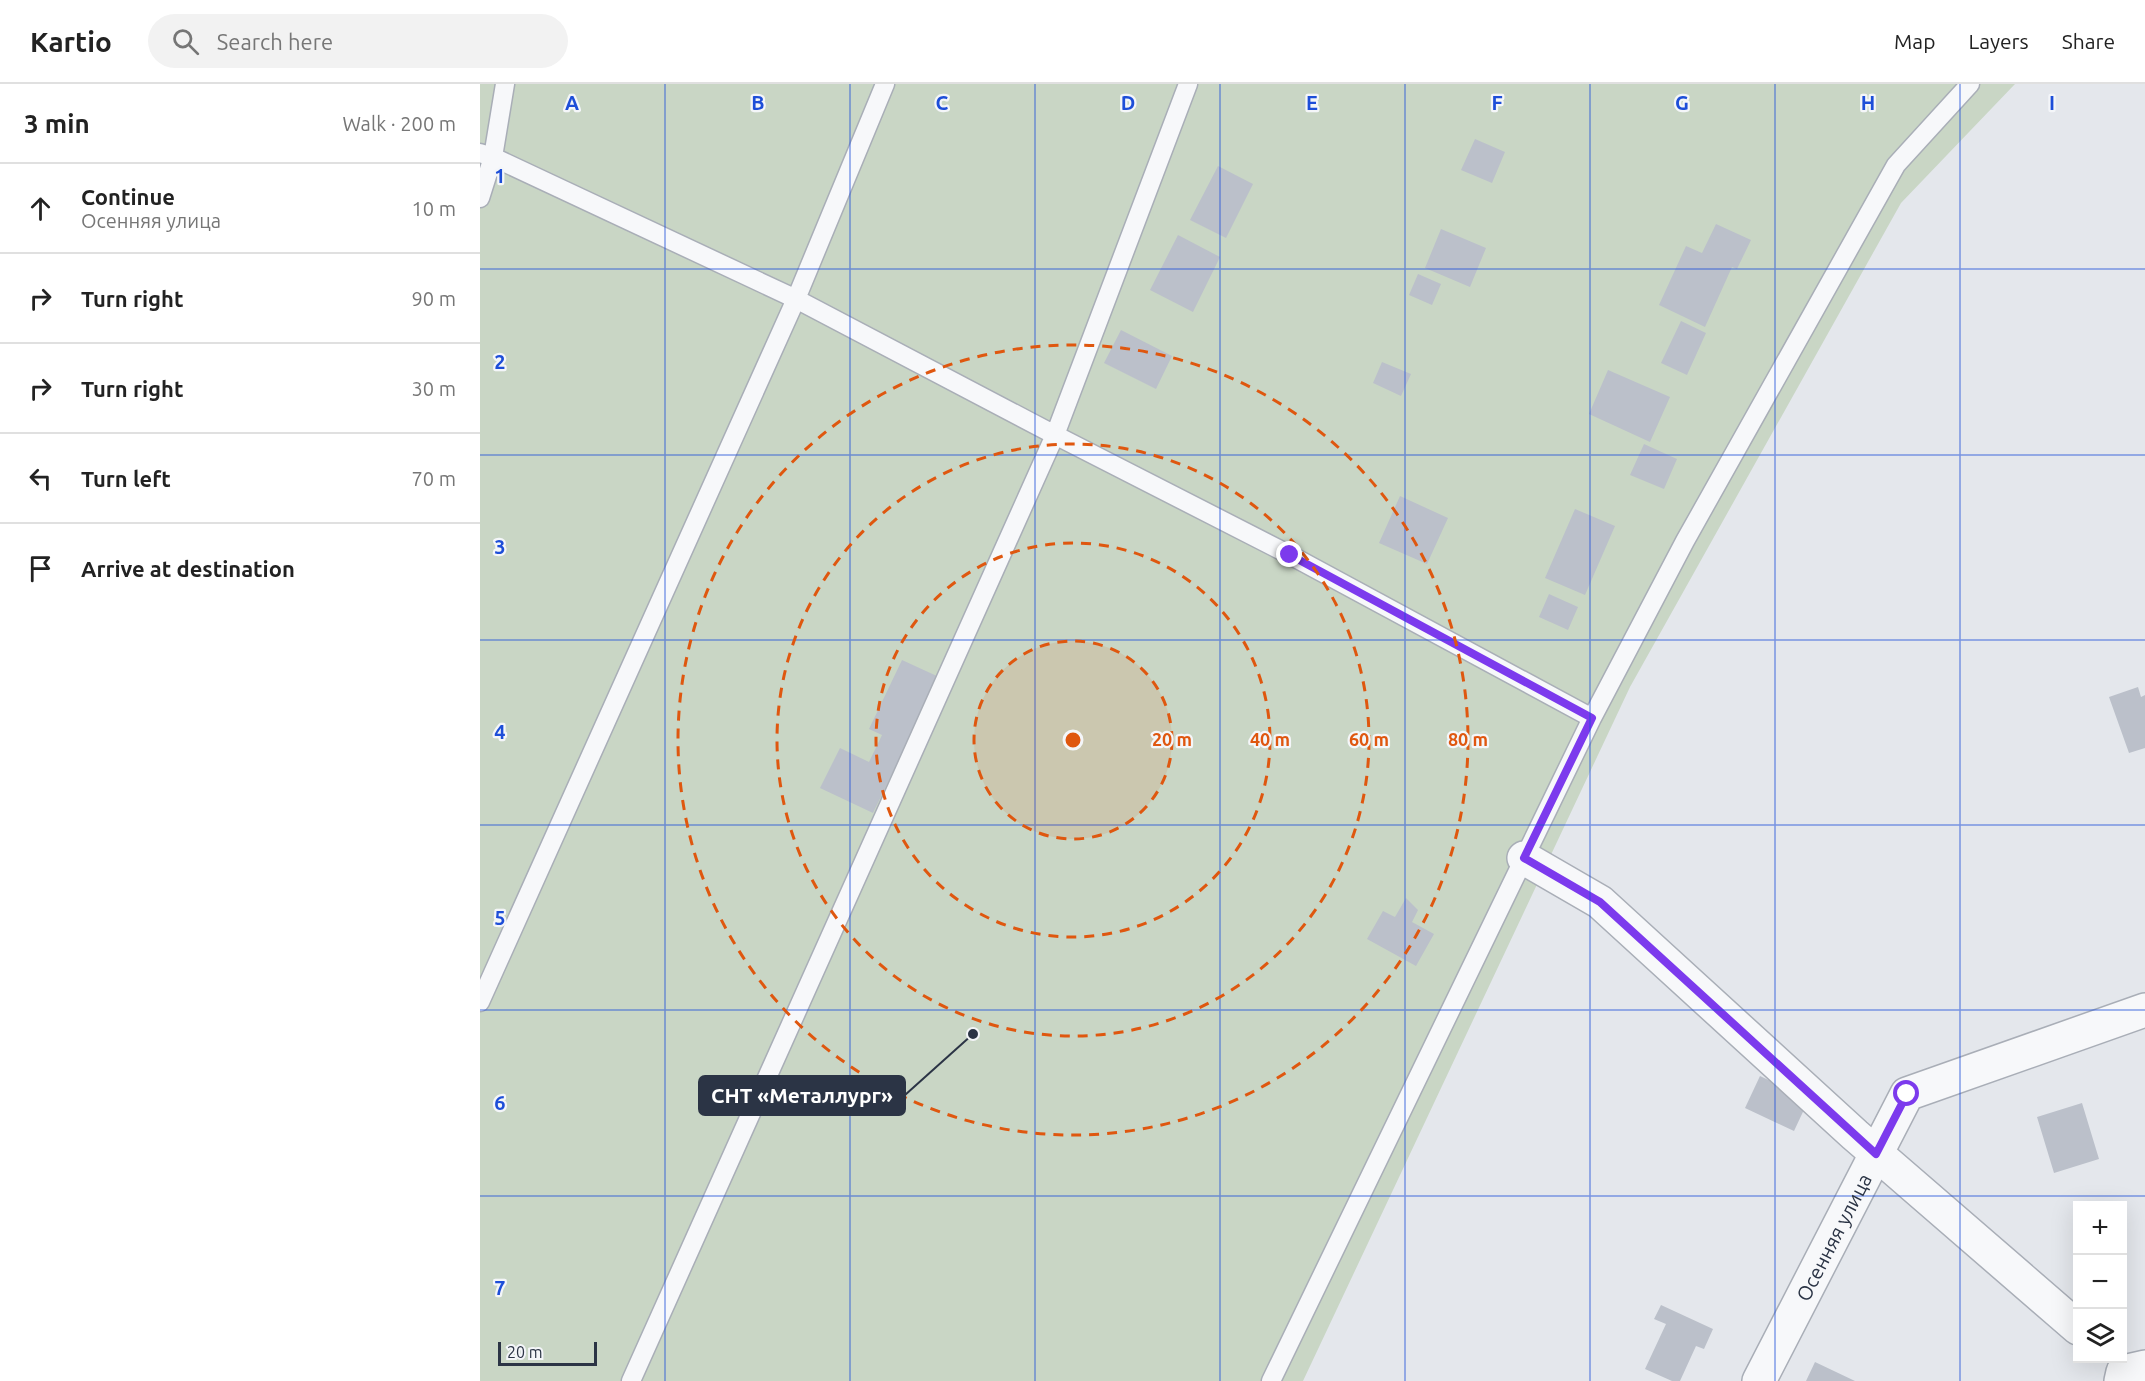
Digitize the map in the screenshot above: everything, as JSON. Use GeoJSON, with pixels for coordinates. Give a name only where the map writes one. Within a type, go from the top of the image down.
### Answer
{"type":"FeatureCollection","features":[{"type":"Feature","properties":{"kind":"street"},"geometry":{"type":"LineString","coordinates":[[1524,858],[1600,902],[1876,1154],[2073,1324]]}},
{"type":"Feature","properties":{"kind":"street","name":"Осенняя улица"},"geometry":{"type":"LineString","coordinates":[[1759,1381],[1907,1094],[2145,1010]]}},
{"type":"Feature","properties":{"kind":"lane"},"geometry":{"type":"LineString","coordinates":[[480,198],[486,155],[505,84]]}},
{"type":"Feature","properties":{"kind":"lane"},"geometry":{"type":"LineString","coordinates":[[480,1002],[796,299],[885,84]]}},
{"type":"Feature","properties":{"kind":"lane"},"geometry":{"type":"LineString","coordinates":[[631,1381],[1055,435],[1188,84]]}},
{"type":"Feature","properties":{"kind":"lane"},"geometry":{"type":"LineString","coordinates":[[1271,1381],[1592,718],[1685,541],[1896,165],[1970,84]]}},
{"type":"Feature","properties":{"kind":"lane"},"geometry":{"type":"LineString","coordinates":[[486,155],[796,299],[1290,555],[1592,718]]}},
{"type":"Feature","properties":{"kind":"green space"},"geometry":{"type":"Polygon","coordinates":[[[480,84],[2015,84],[1901,203],[1630,687],[1303,1381],[480,1381],[480,84]]]}},
{"type":"Feature","properties":{"kind":"building"},"geometry":{"type":"Polygon","coordinates":[[[1475,139],[1505,152],[1492,183],[1461,170],[1475,139]]]}},
{"type":"Feature","properties":{"kind":"building"},"geometry":{"type":"Polygon","coordinates":[[[1218,166],[1253,184],[1226,238],[1190,220],[1218,166]]]}},
{"type":"Feature","properties":{"kind":"building"},"geometry":{"type":"Polygon","coordinates":[[[1716,224],[1751,240],[1737,269],[1732,267],[1705,327],[1659,305],[1686,246],[1702,253],[1716,224]]]}},
{"type":"Feature","properties":{"kind":"building"},"geometry":{"type":"Polygon","coordinates":[[[1441,229],[1486,248],[1470,287],[1425,268],[1441,229]]]}},
{"type":"Feature","properties":{"kind":"building"},"geometry":{"type":"Polygon","coordinates":[[[1178,235],[1220,257],[1193,312],[1150,290],[1178,235]]]}},
{"type":"Feature","properties":{"kind":"building"},"geometry":{"type":"Polygon","coordinates":[[[1418,274],[1441,284],[1432,305],[1409,295],[1418,274]]]}},
{"type":"Feature","properties":{"kind":"building"},"geometry":{"type":"Polygon","coordinates":[[[1681,321],[1706,333],[1687,375],[1661,363],[1681,321]]]}},
{"type":"Feature","properties":{"kind":"building"},"geometry":{"type":"Polygon","coordinates":[[[1121,330],[1172,356],[1156,389],[1104,363],[1121,330]]]}},
{"type":"Feature","properties":{"kind":"building"},"geometry":{"type":"Polygon","coordinates":[[[1382,362],[1411,374],[1401,396],[1373,383],[1382,362]]]}},
{"type":"Feature","properties":{"kind":"building"},"geometry":{"type":"Polygon","coordinates":[[[1608,370],[1670,397],[1650,442],[1589,414],[1608,370]]]}},
{"type":"Feature","properties":{"kind":"building"},"geometry":{"type":"Polygon","coordinates":[[[1644,444],[1677,459],[1664,489],[1630,475],[1644,444]]]}},
{"type":"Feature","properties":{"kind":"building"},"geometry":{"type":"Polygon","coordinates":[[[1400,496],[1448,518],[1427,564],[1379,543],[1400,496]]]}},
{"type":"Feature","properties":{"kind":"building"},"geometry":{"type":"Polygon","coordinates":[[[1575,509],[1615,526],[1585,595],[1545,578],[1575,509]]]}},
{"type":"Feature","properties":{"kind":"building"},"geometry":{"type":"Polygon","coordinates":[[[1549,594],[1578,607],[1568,630],[1539,617],[1549,594]]]}},
{"type":"Feature","properties":{"kind":"building"},"geometry":{"type":"Polygon","coordinates":[[[902,660],[939,677],[873,813],[820,788],[840,748],[869,762],[882,735],[869,729],[902,660]]]}},
{"type":"Feature","properties":{"kind":"building"},"geometry":{"type":"Polygon","coordinates":[[[2138,687],[2141,697],[2145,695],[2145,748],[2129,753],[2109,697],[2138,687]]]}},
{"type":"Feature","properties":{"kind":"building"},"geometry":{"type":"Polygon","coordinates":[[[1406,898],[1418,910],[1412,922],[1434,934],[1416,966],[1367,939],[1383,911],[1395,917],[1406,898]]]}},
{"type":"Feature","properties":{"kind":"building"},"geometry":{"type":"Polygon","coordinates":[[[1760,1076],[1809,1099],[1794,1131],[1745,1108],[1760,1076]]]}},
{"type":"Feature","properties":{"kind":"building"},"geometry":{"type":"Polygon","coordinates":[[[2082,1103],[2099,1159],[2054,1173],[2037,1117],[2082,1103]]]}},
{"type":"Feature","properties":{"kind":"building"},"geometry":{"type":"Polygon","coordinates":[[[1661,1305],[1713,1329],[1704,1349],[1696,1346],[1680,1381],[1672,1381],[1645,1369],[1666,1324],[1654,1319],[1661,1305]]]}},
{"type":"Feature","properties":{"kind":"building"},"geometry":{"type":"Polygon","coordinates":[[[1815,1362],[1855,1381],[1806,1381],[1815,1362]]]}},
{"type":"Feature","properties":{"kind":"place","name":"СНТ «Металлург»"},"geometry":{"type":"Point","coordinates":[973,1034]}},
{"type":"Feature","properties":{"kind":"route"},"geometry":{"type":"LineString","coordinates":[[1290,555],[1592,718],[1524,858],[1600,902],[1876,1154],[1907,1094]]}}]}
